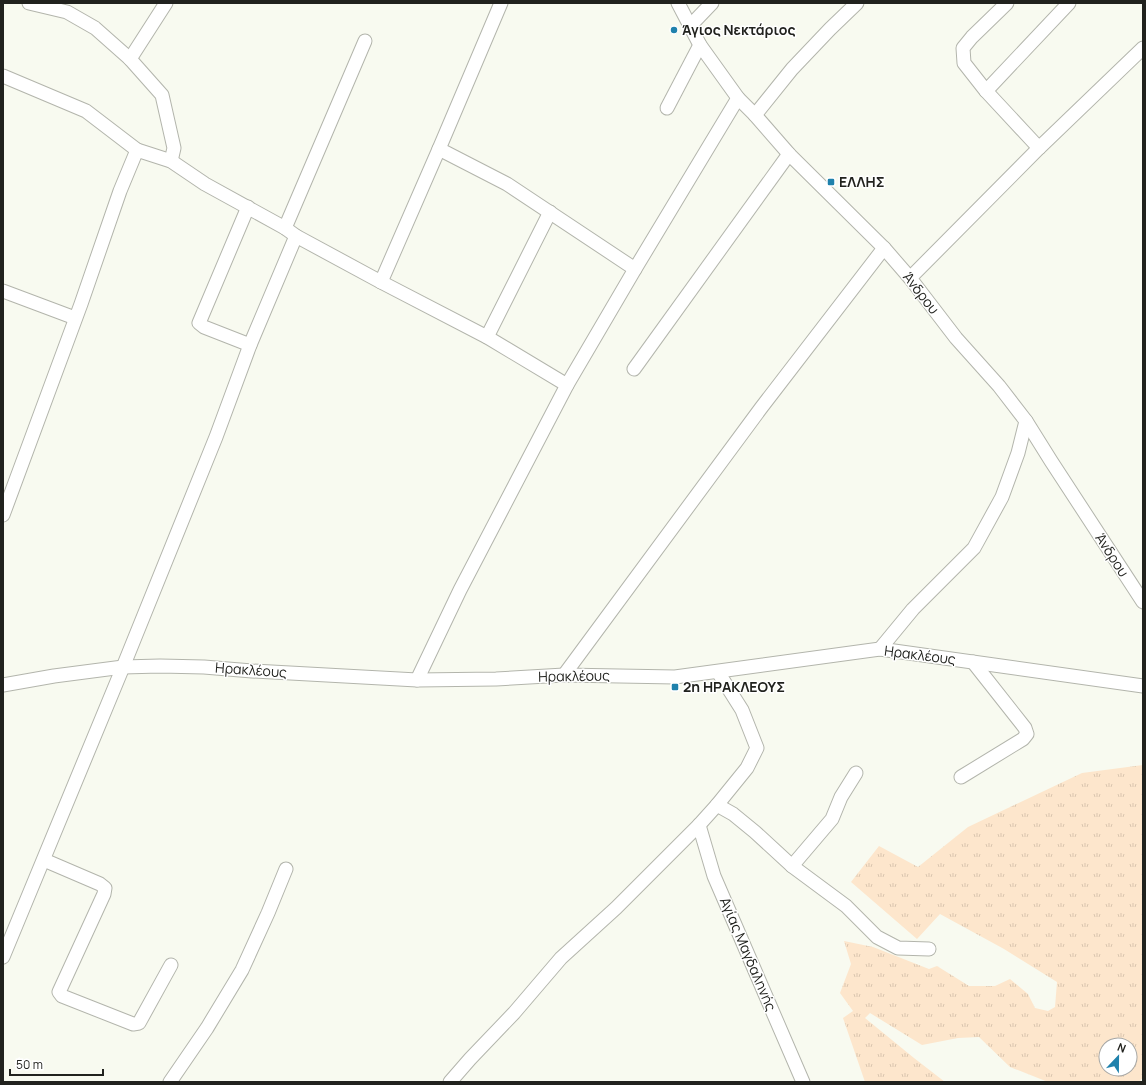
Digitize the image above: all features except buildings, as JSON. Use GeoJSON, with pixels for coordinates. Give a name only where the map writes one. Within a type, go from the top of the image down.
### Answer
{"type":"FeatureCollection","features":[{"type":"Feature","properties":{"kind":"street"},"geometry":{"type":"LineString","coordinates":[[29,3],[67,12],[95,28],[130,59],[162,95],[174,148],[171,161]]}},
{"type":"Feature","properties":{"kind":"street"},"geometry":{"type":"LineString","coordinates":[[130,59],[166,3]]}},
{"type":"Feature","properties":{"kind":"street"},"geometry":{"type":"LineString","coordinates":[[381,282],[440,149],[501,3]]}},
{"type":"Feature","properties":{"kind":"street","name":"Άνδρου"},"geometry":{"type":"LineString","coordinates":[[678,3],[700,44],[738,98],[789,154],[884,248],[910,278],[956,338],[1026,421],[1143,602]]}},
{"type":"Feature","properties":{"kind":"street"},"geometry":{"type":"LineString","coordinates":[[690,26],[712,3]]}},
{"type":"Feature","properties":{"kind":"street"},"geometry":{"type":"LineString","coordinates":[[754,115],[792,69],[857,3]]}},
{"type":"Feature","properties":{"kind":"street"},"geometry":{"type":"LineString","coordinates":[[1007,3],[972,37],[963,48],[964,63],[986,90],[1039,148]]}},
{"type":"Feature","properties":{"kind":"street"},"geometry":{"type":"LineString","coordinates":[[986,90],[1069,3]]}},
{"type":"Feature","properties":{"kind":"street"},"geometry":{"type":"LineString","coordinates":[[285,228],[365,41]]}},
{"type":"Feature","properties":{"kind":"street"},"geometry":{"type":"LineString","coordinates":[[666,108],[700,44]]}},
{"type":"Feature","properties":{"kind":"street"},"geometry":{"type":"LineString","coordinates":[[910,278],[1039,148],[1143,48]]}},
{"type":"Feature","properties":{"kind":"street"},"geometry":{"type":"LineString","coordinates":[[3,76],[86,111],[137,150],[171,161],[205,184],[285,228],[296,236],[487,337],[567,385]]}},
{"type":"Feature","properties":{"kind":"street"},"geometry":{"type":"LineString","coordinates":[[417,680],[460,590],[567,385],[738,98]]}},
{"type":"Feature","properties":{"kind":"street"},"geometry":{"type":"LineString","coordinates":[[440,149],[507,184],[635,269]]}},
{"type":"Feature","properties":{"kind":"street"},"geometry":{"type":"LineString","coordinates":[[3,515],[120,191],[137,150]]}},
{"type":"Feature","properties":{"kind":"street"},"geometry":{"type":"LineString","coordinates":[[634,369],[789,154]]}},
{"type":"Feature","properties":{"kind":"street"},"geometry":{"type":"LineString","coordinates":[[248,207],[199,323],[250,345]]}},
{"type":"Feature","properties":{"kind":"street"},"geometry":{"type":"LineString","coordinates":[[487,337],[550,212]]}},
{"type":"Feature","properties":{"kind":"street"},"geometry":{"type":"LineString","coordinates":[[3,958],[101,720],[124,668],[216,437],[250,345],[296,236]]}},
{"type":"Feature","properties":{"kind":"street"},"geometry":{"type":"LineString","coordinates":[[564,675],[760,408],[884,248]]}},
{"type":"Feature","properties":{"kind":"street"},"geometry":{"type":"LineString","coordinates":[[3,291],[75,318]]}},
{"type":"Feature","properties":{"kind":"street"},"geometry":{"type":"LineString","coordinates":[[880,649],[913,609],[974,548],[1002,497],[1018,453],[1026,421]]}},
{"type":"Feature","properties":{"kind":"street","name":"Ηρακλέους"},"geometry":{"type":"LineString","coordinates":[[3,685],[54,676],[124,668],[160,666],[204,667],[417,680],[496,679],[564,675],[675,677],[880,649],[1143,686]]}},
{"type":"Feature","properties":{"kind":"street"},"geometry":{"type":"LineString","coordinates":[[961,777],[1027,734],[1025,728],[973,662]]}},
{"type":"Feature","properties":{"kind":"street"},"geometry":{"type":"LineString","coordinates":[[450,1082],[514,1013],[561,958],[616,908],[699,824],[717,805],[747,768],[757,748],[742,710],[718,672]]}},
{"type":"Feature","properties":{"kind":"street"},"geometry":{"type":"LineString","coordinates":[[792,866],[832,819],[841,797],[856,773]]}},
{"type":"Feature","properties":{"kind":"street"},"geometry":{"type":"LineString","coordinates":[[717,805],[733,814],[792,866],[846,906],[877,937],[898,948],[929,949]]}},
{"type":"Feature","properties":{"kind":"street","name":"Αγίας Μαγδαληνής"},"geometry":{"type":"LineString","coordinates":[[699,824],[714,876],[803,1082]]}},
{"type":"Feature","properties":{"kind":"street"},"geometry":{"type":"LineString","coordinates":[[44,860],[100,884],[105,888],[104,894],[59,992],[62,996],[133,1024],[139,1023],[170,965]]}},
{"type":"Feature","properties":{"kind":"street"},"geometry":{"type":"LineString","coordinates":[[170,1082],[207,1028],[242,970],[286,869]]}},
{"type":"Feature","properties":{"kind":"green space"},"geometry":{"type":"Polygon","coordinates":[[[1143,765],[1143,1079],[1141,1079],[1140,1082],[1048,1082],[1010,1067],[979,1037],[958,1038],[922,1045],[870,1013],[865,1018],[945,1082],[865,1082],[843,1018],[853,1011],[840,993],[851,964],[844,941],[873,947],[929,969],[937,966],[969,986],[995,986],[1010,979],[1028,994],[1035,1008],[1048,1011],[1055,1007],[1057,982],[1004,949],[940,914],[917,939],[851,882],[879,846],[918,867],[968,827],[1082,773],[1143,765]]]}},
{"type":"Feature","properties":{"kind":"place","name":"Άγιος Νεκτάριος"},"geometry":{"type":"Point","coordinates":[674,30]}},
{"type":"Feature","properties":{"kind":"place","name":"ΕΛΛΗΣ"},"geometry":{"type":"Point","coordinates":[831,182]}},
{"type":"Feature","properties":{"kind":"place","name":"2η ΗΡΑΚΛΕΟΥΣ"},"geometry":{"type":"Point","coordinates":[675,687]}}]}
